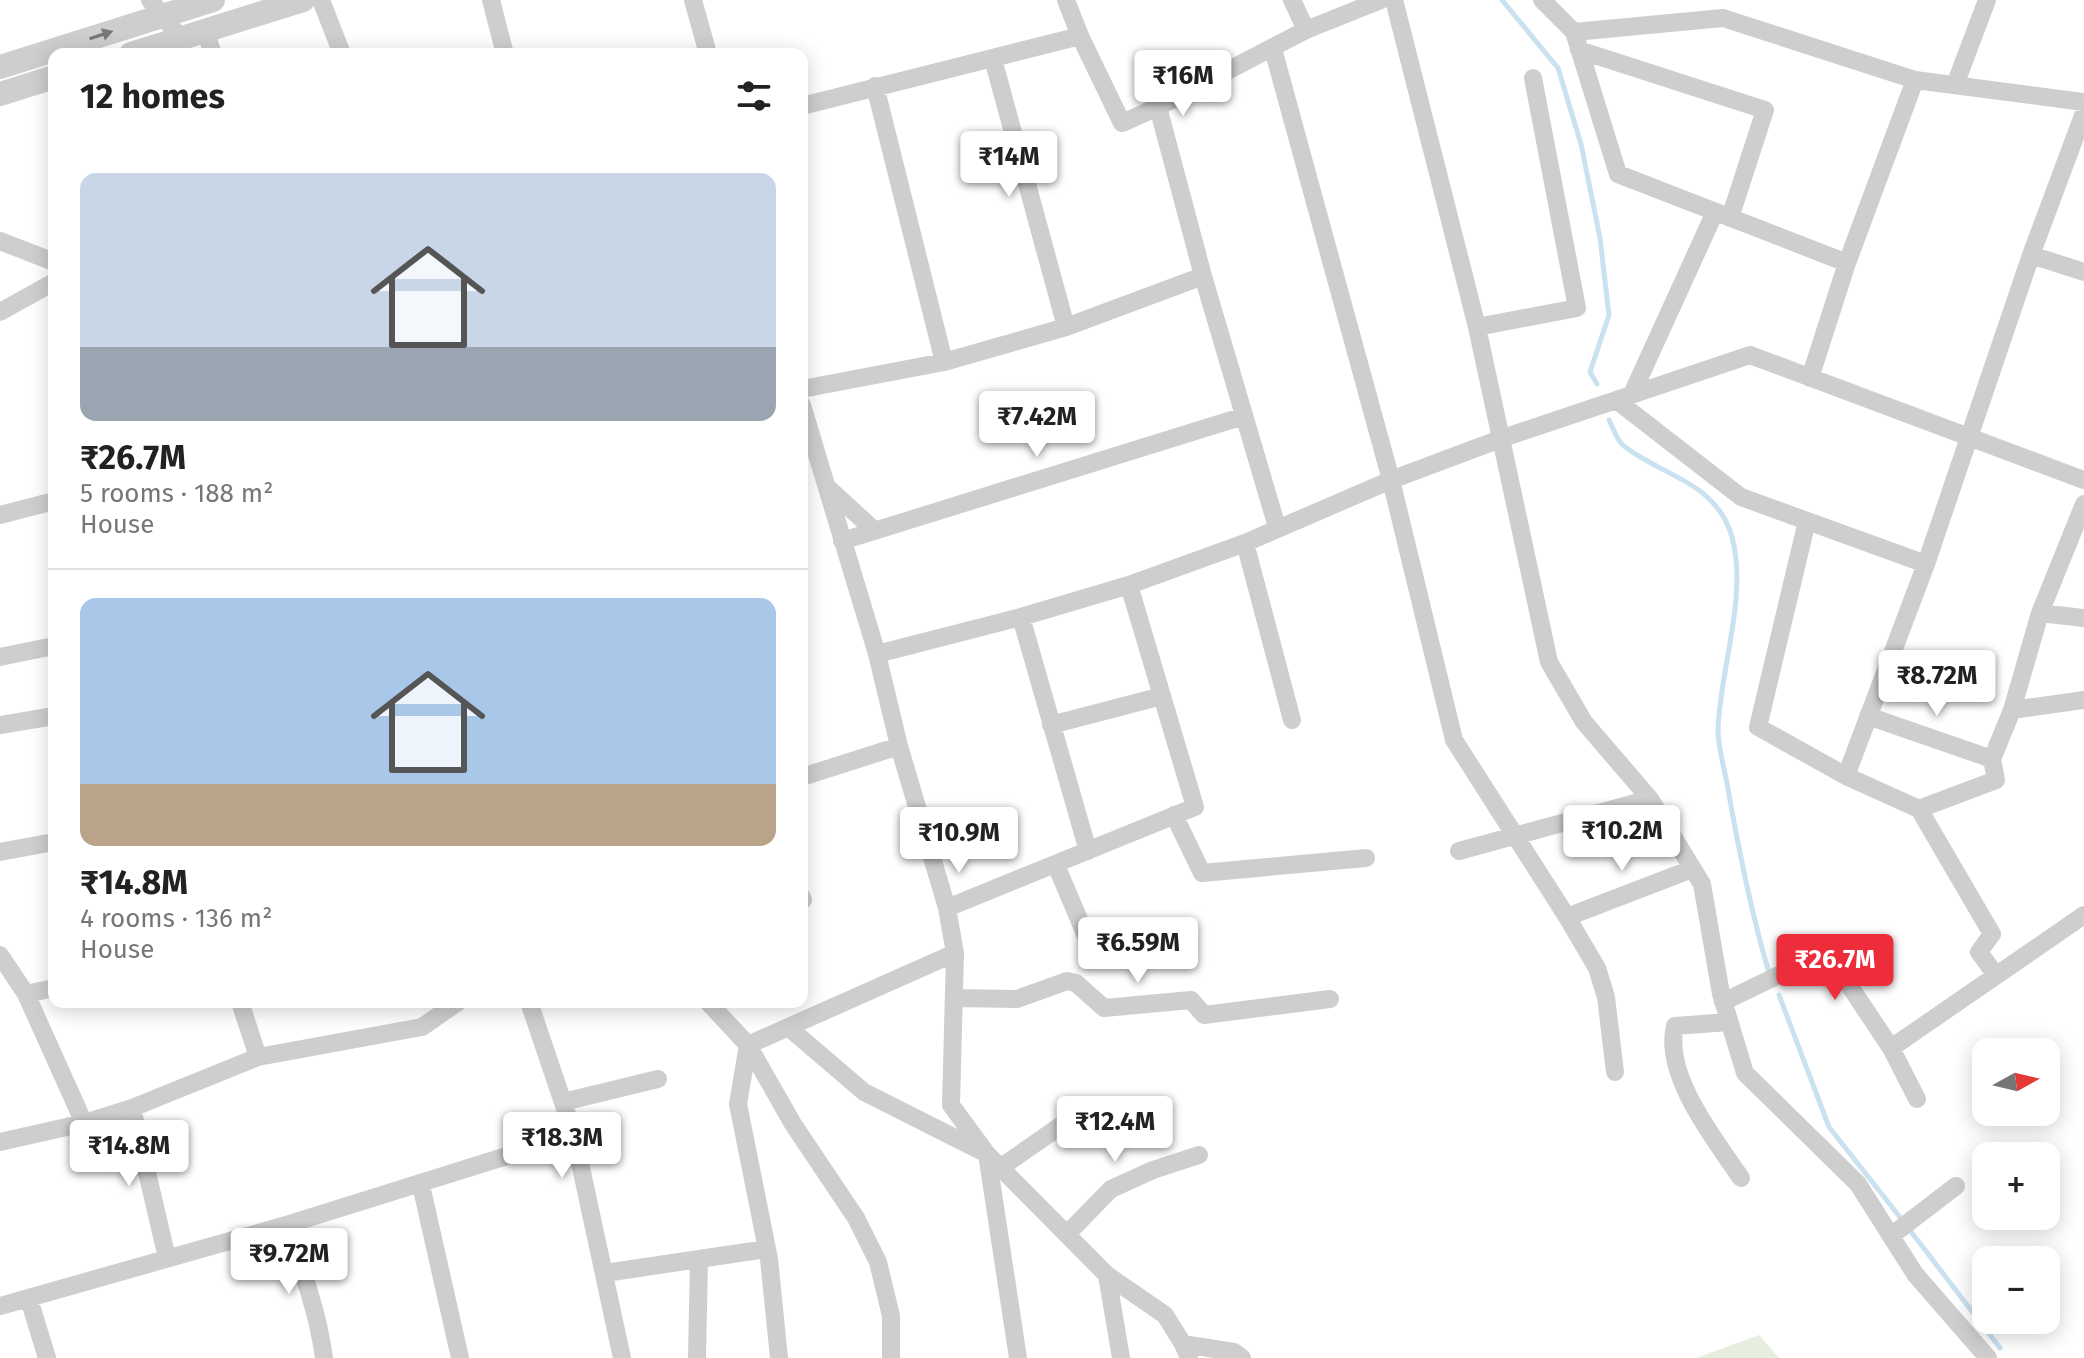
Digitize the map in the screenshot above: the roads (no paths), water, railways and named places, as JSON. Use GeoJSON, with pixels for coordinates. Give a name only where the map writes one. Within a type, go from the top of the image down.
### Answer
{"type":"FeatureCollection","features":[{"type":"Feature","properties":{"kind":"street"},"geometry":{"type":"LineString","coordinates":[[50,48],[156,8],[213,0]]}},
{"type":"Feature","properties":{"kind":"street"},"geometry":{"type":"LineString","coordinates":[[151,48],[303,0]]}},
{"type":"Feature","properties":{"kind":"street"},"geometry":{"type":"LineString","coordinates":[[321,0],[340,48]]}},
{"type":"Feature","properties":{"kind":"street"},"geometry":{"type":"LineString","coordinates":[[491,0],[503,48]]}},
{"type":"Feature","properties":{"kind":"street"},"geometry":{"type":"LineString","coordinates":[[693,0],[706,48]]}},
{"type":"Feature","properties":{"kind":"street"},"geometry":{"type":"LineString","coordinates":[[1066,0],[1122,123],[1306,30],[1381,0]]}},
{"type":"Feature","properties":{"kind":"street"},"geometry":{"type":"LineString","coordinates":[[1292,0],[1306,30]]}},
{"type":"Feature","properties":{"kind":"street"},"geometry":{"type":"LineString","coordinates":[[1394,0],[1503,438],[1549,662],[1584,722],[1650,799],[1702,884],[1723,1002],[1745,1073],[1858,1184],[1915,1274],[1988,1358]]}},
{"type":"Feature","properties":{"kind":"street"},"geometry":{"type":"LineString","coordinates":[[1542,0],[1577,41],[1618,174],[1847,263]]}},
{"type":"Feature","properties":{"kind":"street"},"geometry":{"type":"LineString","coordinates":[[1955,85],[1987,0]]}},
{"type":"Feature","properties":{"kind":"street"},"geometry":{"type":"LineString","coordinates":[[156,8],[181,39]]}},
{"type":"Feature","properties":{"kind":"street"},"geometry":{"type":"LineString","coordinates":[[1577,41],[1723,18],[1915,80],[2084,102]]}},
{"type":"Feature","properties":{"kind":"street"},"geometry":{"type":"LineString","coordinates":[[205,31],[211,48]]}},
{"type":"Feature","properties":{"kind":"street"},"geometry":{"type":"LineString","coordinates":[[808,104],[1080,36]]}},
{"type":"Feature","properties":{"kind":"street"},"geometry":{"type":"LineString","coordinates":[[1577,41],[1765,110],[1722,215],[1624,397]]}},
{"type":"Feature","properties":{"kind":"street"},"geometry":{"type":"LineString","coordinates":[[0,67],[48,49]]}},
{"type":"Feature","properties":{"kind":"street"},"geometry":{"type":"LineString","coordinates":[[1273,49],[1391,480],[1454,740],[1597,968],[1606,997],[1615,1072]]}},
{"type":"Feature","properties":{"kind":"street"},"geometry":{"type":"LineString","coordinates":[[993,59],[1066,327]]}},
{"type":"Feature","properties":{"kind":"street"},"geometry":{"type":"LineString","coordinates":[[1477,327],[1577,308],[1533,78]]}},
{"type":"Feature","properties":{"kind":"street"},"geometry":{"type":"LineString","coordinates":[[0,94],[48,79]]}},
{"type":"Feature","properties":{"kind":"street"},"geometry":{"type":"LineString","coordinates":[[1810,378],[1847,263],[1915,80]]}},
{"type":"Feature","properties":{"kind":"street"},"geometry":{"type":"LineString","coordinates":[[875,86],[944,362]]}},
{"type":"Feature","properties":{"kind":"street"},"geometry":{"type":"LineString","coordinates":[[1158,107],[1203,276],[1277,527]]}},
{"type":"Feature","properties":{"kind":"street"},"geometry":{"type":"LineString","coordinates":[[1846,776],[1926,564],[2031,255],[2084,113]]}},
{"type":"Feature","properties":{"kind":"street"},"geometry":{"type":"LineString","coordinates":[[0,241],[48,260]]}},
{"type":"Feature","properties":{"kind":"street"},"geometry":{"type":"LineString","coordinates":[[2031,255],[2084,272]]}},
{"type":"Feature","properties":{"kind":"street"},"geometry":{"type":"LineString","coordinates":[[808,388],[944,362],[1066,327],[1203,276]]}},
{"type":"Feature","properties":{"kind":"street"},"geometry":{"type":"LineString","coordinates":[[0,312],[48,285]]}},
{"type":"Feature","properties":{"kind":"street"},"geometry":{"type":"LineString","coordinates":[[877,654],[1129,585],[1245,543],[1391,480],[1503,438],[1750,355],[2084,480]]}},
{"type":"Feature","properties":{"kind":"street"},"geometry":{"type":"LineString","coordinates":[[1624,397],[1741,497],[1926,564]]}},
{"type":"Feature","properties":{"kind":"street"},"geometry":{"type":"LineString","coordinates":[[842,541],[1244,416]]}},
{"type":"Feature","properties":{"kind":"street"},"geometry":{"type":"LineString","coordinates":[[808,425],[877,654],[899,746],[947,908],[955,953],[951,1105],[994,1161],[1107,1275],[1165,1315],[1186,1351],[1234,1352],[1242,1358]]}},
{"type":"Feature","properties":{"kind":"street"},"geometry":{"type":"LineString","coordinates":[[826,486],[875,531]]}},
{"type":"Feature","properties":{"kind":"street"},"geometry":{"type":"LineString","coordinates":[[0,515],[48,504]]}},
{"type":"Feature","properties":{"kind":"street"},"geometry":{"type":"LineString","coordinates":[[1919,809],[1996,780],[1992,759],[2012,710],[2040,613],[2084,504]]}},
{"type":"Feature","properties":{"kind":"street"},"geometry":{"type":"LineString","coordinates":[[1807,521],[1758,727],[1846,776],[1919,809],[1992,934],[1979,952],[1995,974]]}},
{"type":"Feature","properties":{"kind":"street"},"geometry":{"type":"LineString","coordinates":[[1245,543],[1292,720]]}},
{"type":"Feature","properties":{"kind":"street"},"geometry":{"type":"LineString","coordinates":[[947,908],[1195,807],[1129,585]]}},
{"type":"Feature","properties":{"kind":"street"},"geometry":{"type":"LineString","coordinates":[[2040,613],[2084,618]]}},
{"type":"Feature","properties":{"kind":"street"},"geometry":{"type":"LineString","coordinates":[[1021,617],[1088,851]]}},
{"type":"Feature","properties":{"kind":"street"},"geometry":{"type":"LineString","coordinates":[[0,657],[48,647]]}},
{"type":"Feature","properties":{"kind":"street"},"geometry":{"type":"LineString","coordinates":[[1051,725],[1162,696]]}},
{"type":"Feature","properties":{"kind":"street"},"geometry":{"type":"LineString","coordinates":[[2012,710],[2084,701]]}},
{"type":"Feature","properties":{"kind":"street"},"geometry":{"type":"LineString","coordinates":[[1868,716],[1992,759]]}},
{"type":"Feature","properties":{"kind":"street"},"geometry":{"type":"LineString","coordinates":[[0,725],[48,717]]}},
{"type":"Feature","properties":{"kind":"street"},"geometry":{"type":"LineString","coordinates":[[808,775],[899,746]]}},
{"type":"Feature","properties":{"kind":"street"},"geometry":{"type":"LineString","coordinates":[[1459,851],[1650,799]]}},
{"type":"Feature","properties":{"kind":"street"},"geometry":{"type":"LineString","coordinates":[[1174,815],[1202,873],[1366,858]]}},
{"type":"Feature","properties":{"kind":"street"},"geometry":{"type":"LineString","coordinates":[[0,852],[48,843]]}},
{"type":"Feature","properties":{"kind":"street"},"geometry":{"type":"LineString","coordinates":[[1056,865],[1089,943]]}},
{"type":"Feature","properties":{"kind":"street"},"geometry":{"type":"LineString","coordinates":[[1567,917],[1692,869]]}},
{"type":"Feature","properties":{"kind":"street"},"geometry":{"type":"LineString","coordinates":[[1891,1048],[2084,915]]}},
{"type":"Feature","properties":{"kind":"street"},"geometry":{"type":"LineString","coordinates":[[1723,1002],[1827,952],[1891,1048],[1917,1099]]}},
{"type":"Feature","properties":{"kind":"street"},"geometry":{"type":"LineString","coordinates":[[748,1045],[955,953]]}},
{"type":"Feature","properties":{"kind":"street"},"geometry":{"type":"LineString","coordinates":[[0,955],[26,994],[84,1123]]}},
{"type":"Feature","properties":{"kind":"street"},"geometry":{"type":"LineString","coordinates":[[954,998],[1017,999],[1067,981],[1076,983],[1104,1008],[1191,1000],[1204,1015],[1330,999]]}},
{"type":"Feature","properties":{"kind":"street"},"geometry":{"type":"LineString","coordinates":[[26,994],[48,989]]}},
{"type":"Feature","properties":{"kind":"street"},"geometry":{"type":"LineString","coordinates":[[242,1008],[258,1057]]}},
{"type":"Feature","properties":{"kind":"street"},"geometry":{"type":"LineString","coordinates":[[4,1138],[84,1123],[132,1108],[258,1057],[422,1027],[449,1008]]}},
{"type":"Feature","properties":{"kind":"street"},"geometry":{"type":"LineString","coordinates":[[531,1008],[574,1135],[622,1358]]}},
{"type":"Feature","properties":{"kind":"street"},"geometry":{"type":"LineString","coordinates":[[714,1008],[748,1045],[793,1124],[856,1218],[878,1262],[891,1316],[891,1358]]}},
{"type":"Feature","properties":{"kind":"street"},"geometry":{"type":"LineString","coordinates":[[1729,1022],[1675,1026],[1672,1037],[1680,1075],[1701,1120],[1741,1178]]}},
{"type":"Feature","properties":{"kind":"street"},"geometry":{"type":"LineString","coordinates":[[782,1030],[864,1092],[994,1161]]}},
{"type":"Feature","properties":{"kind":"street"},"geometry":{"type":"LineString","coordinates":[[748,1045],[738,1104],[767,1249],[779,1358]]}},
{"type":"Feature","properties":{"kind":"street"},"geometry":{"type":"LineString","coordinates":[[563,1102],[658,1079]]}},
{"type":"Feature","properties":{"kind":"street"},"geometry":{"type":"LineString","coordinates":[[132,1108],[167,1258]]}},
{"type":"Feature","properties":{"kind":"street"},"geometry":{"type":"LineString","coordinates":[[994,1161],[1076,1115]]}},
{"type":"Feature","properties":{"kind":"street"},"geometry":{"type":"LineString","coordinates":[[0,1306],[421,1185],[574,1135]]}},
{"type":"Feature","properties":{"kind":"street"},"geometry":{"type":"LineString","coordinates":[[1068,1233],[1111,1189],[1153,1170],[1199,1155]]}},
{"type":"Feature","properties":{"kind":"street"},"geometry":{"type":"LineString","coordinates":[[994,1161],[1018,1358]]}},
{"type":"Feature","properties":{"kind":"street"},"geometry":{"type":"LineString","coordinates":[[421,1185],[460,1358]]}},
{"type":"Feature","properties":{"kind":"street"},"geometry":{"type":"LineString","coordinates":[[1892,1235],[1956,1186]]}},
{"type":"Feature","properties":{"kind":"street"},"geometry":{"type":"LineString","coordinates":[[286,1225],[305,1275],[324,1358]]}},
{"type":"Feature","properties":{"kind":"street"},"geometry":{"type":"LineString","coordinates":[[605,1273],[767,1249]]}},
{"type":"Feature","properties":{"kind":"street"},"geometry":{"type":"LineString","coordinates":[[697,1358],[699,1259]]}},
{"type":"Feature","properties":{"kind":"street"},"geometry":{"type":"LineString","coordinates":[[1107,1275],[1121,1358]]}},
{"type":"Feature","properties":{"kind":"street"},"geometry":{"type":"LineString","coordinates":[[29,1299],[47,1358]]}},
{"type":"Feature","properties":{"kind":"waterway"},"geometry":{"type":"LineString","coordinates":[[1502,0],[1558,68],[1581,144],[1600,238],[1609,315],[1590,372],[1597,384]]}},
{"type":"Feature","properties":{"kind":"waterway"},"geometry":{"type":"LineString","coordinates":[[1609,420],[1624,446],[1687,482],[1714,504],[1732,537],[1737,583],[1718,737],[1746,882],[1769,973]]}},
{"type":"Feature","properties":{"kind":"waterway"},"geometry":{"type":"LineString","coordinates":[[1779,995],[1829,1127],[1903,1221]]}},
{"type":"Feature","properties":{"kind":"waterway"},"geometry":{"type":"LineString","coordinates":[[1909,1229],[2000,1348]]}}]}
